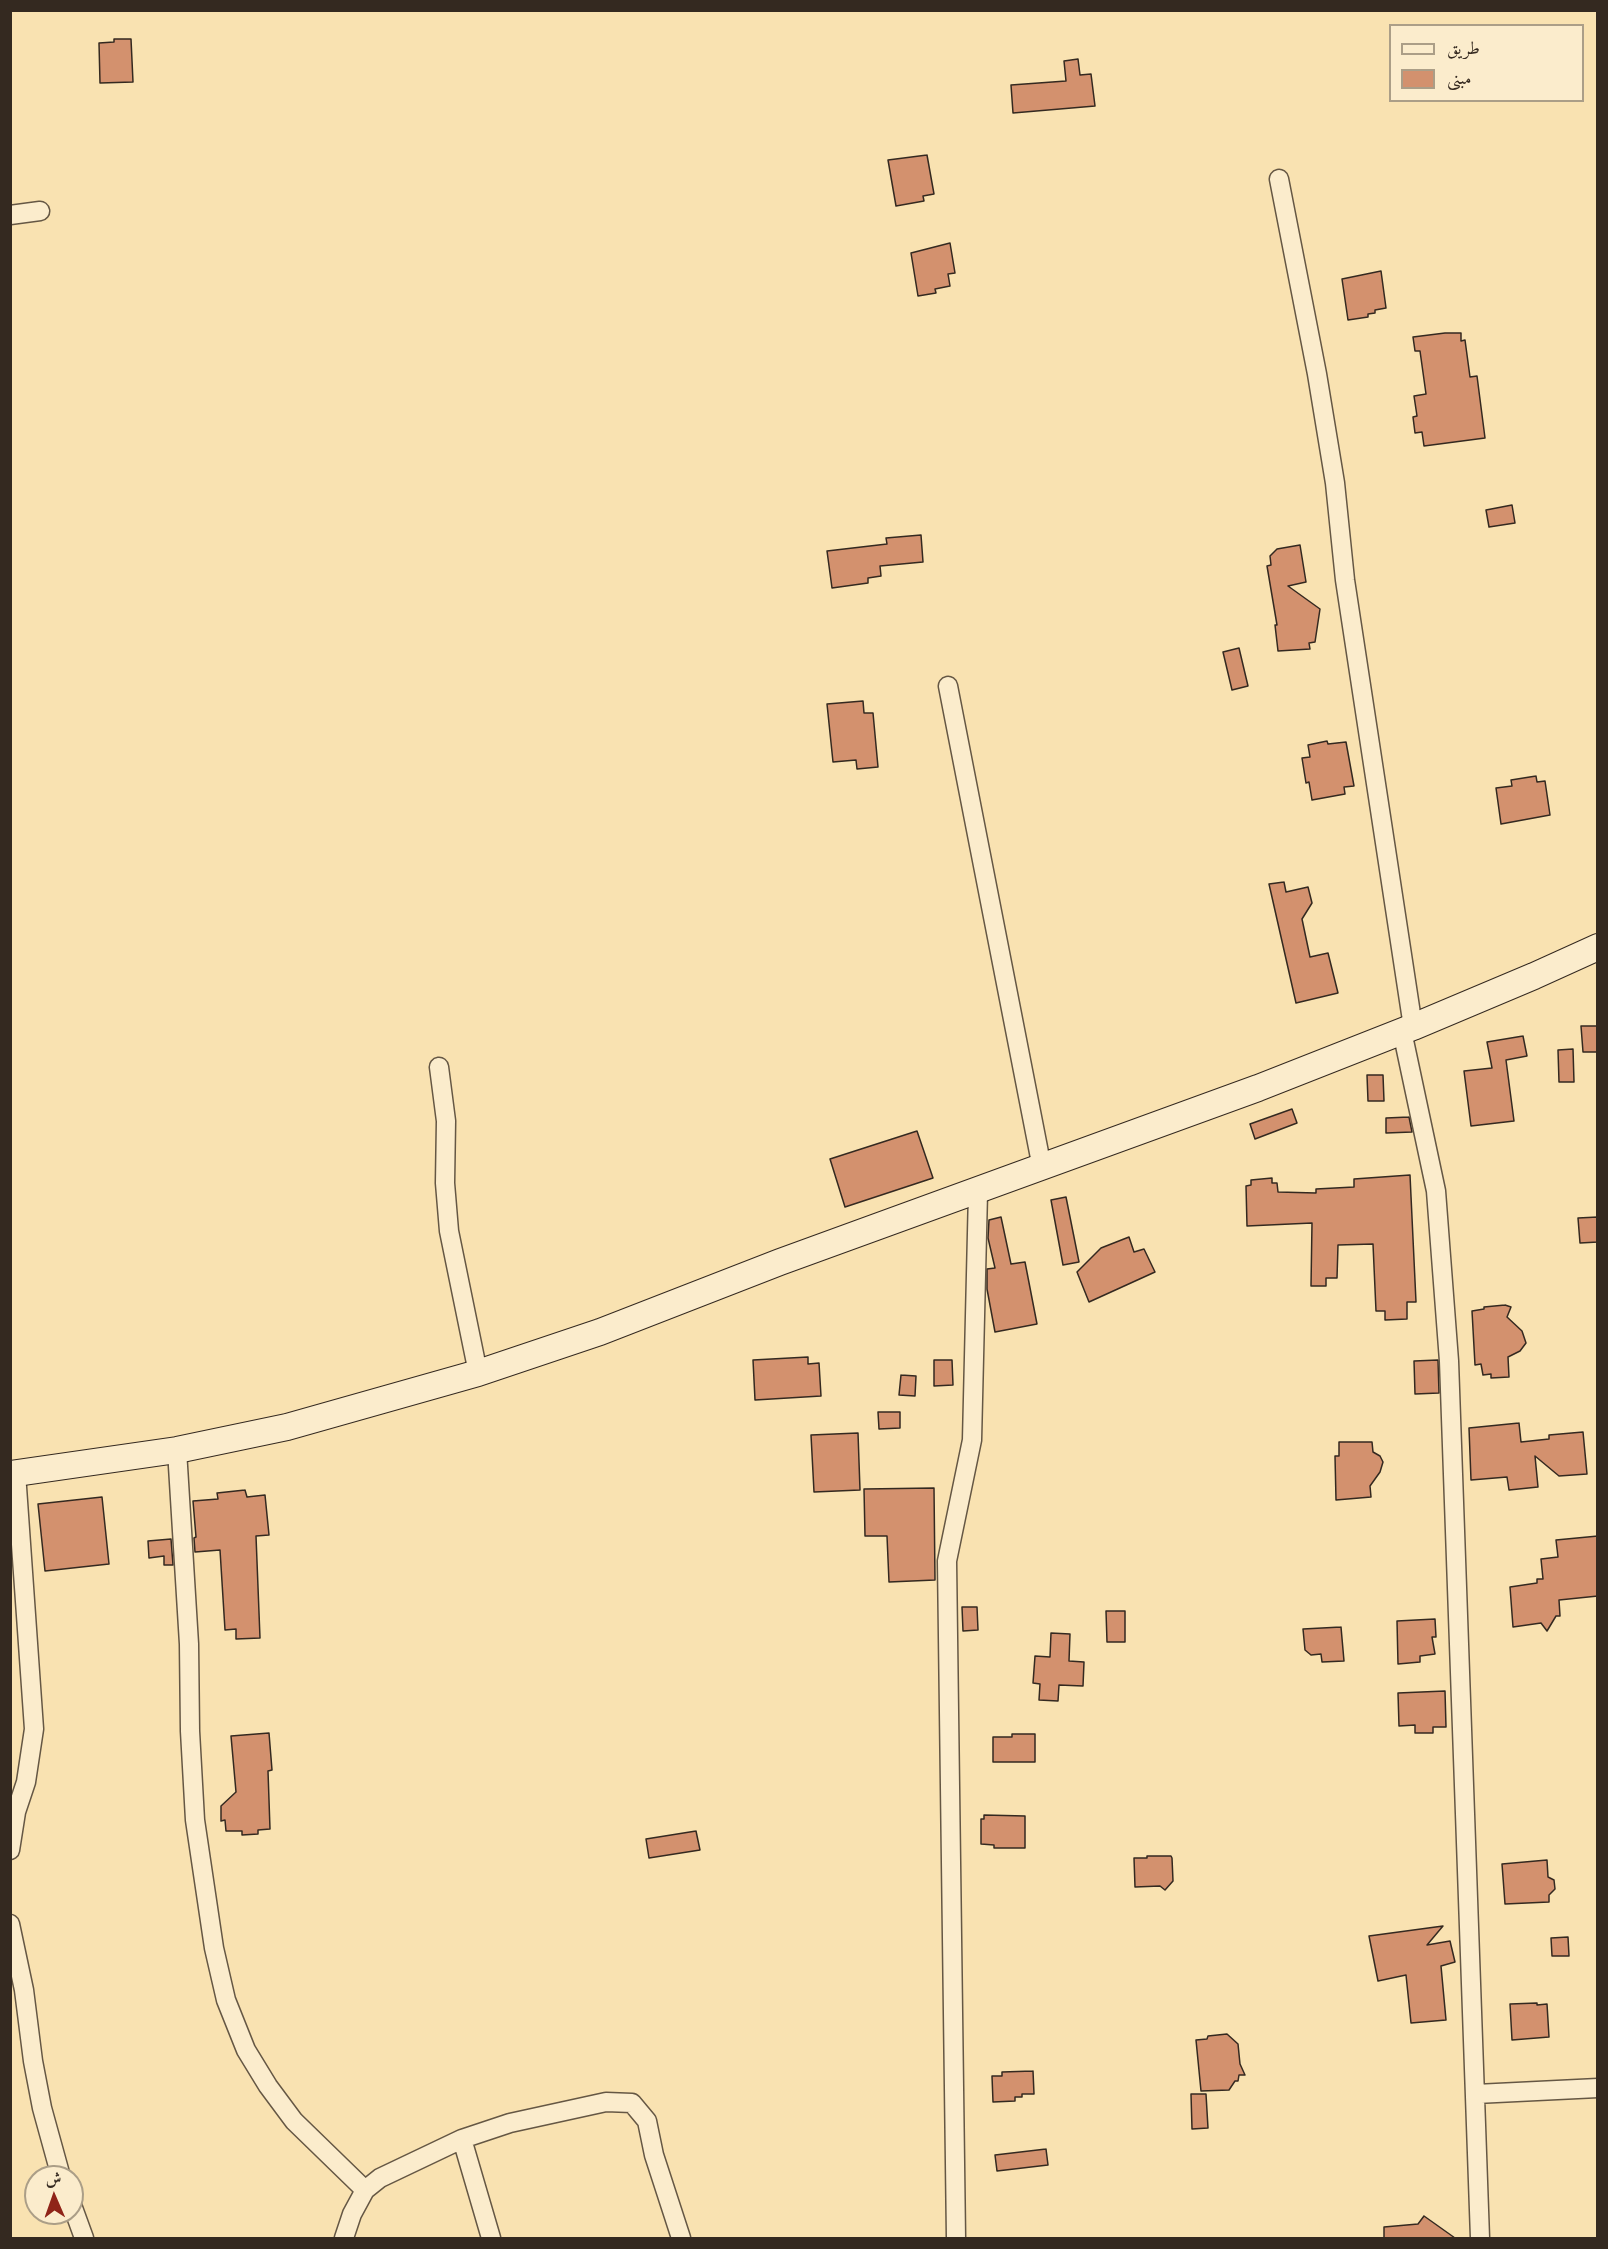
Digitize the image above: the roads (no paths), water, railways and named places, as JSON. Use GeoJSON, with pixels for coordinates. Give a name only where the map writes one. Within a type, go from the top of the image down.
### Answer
{"type":"FeatureCollection","features":[{"type":"Feature","properties":{"kind":"street"},"geometry":{"type":"LineString","coordinates":[[1279,179],[1317,374],[1335,483],[1345,580],[1408,1029],[1436,1191],[1448,1349],[1480,2238]]}},
{"type":"Feature","properties":{"kind":"street"},"geometry":{"type":"LineString","coordinates":[[10,215],[40,211]]}},
{"type":"Feature","properties":{"kind":"street"},"geometry":{"type":"LineString","coordinates":[[948,686],[1042,1168]]}},
{"type":"Feature","properties":{"kind":"street"},"geometry":{"type":"LineString","coordinates":[[10,1850],[16,1812],[26,1782],[34,1729],[13,1473],[177,1450],[287,1426],[478,1373],[600,1332],[780,1262],[978,1192],[1258,1088],[1408,1029],[1534,976],[1598,946]]}},
{"type":"Feature","properties":{"kind":"street"},"geometry":{"type":"LineString","coordinates":[[439,1067],[446,1120],[445,1183],[449,1231],[478,1373]]}},
{"type":"Feature","properties":{"kind":"street"},"geometry":{"type":"LineString","coordinates":[[957,2238],[947,1561],[972,1440],[978,1192]]}},
{"type":"Feature","properties":{"kind":"street"},"geometry":{"type":"LineString","coordinates":[[177,1450],[189,1644],[190,1731],[195,1820],[214,1948],[226,2000],[246,2050],[268,2086],[294,2121],[365,2190]]}},
{"type":"Feature","properties":{"kind":"street"},"geometry":{"type":"LineString","coordinates":[[10,1924],[24,1990],[42,2108],[58,2165]]}},
{"type":"Feature","properties":{"kind":"street"},"geometry":{"type":"LineString","coordinates":[[1476,2094],[1598,2088]]}},
{"type":"Feature","properties":{"kind":"street"},"geometry":{"type":"LineString","coordinates":[[344,2238],[352,2214],[365,2190],[380,2178],[462,2139],[510,2123],[606,2102],[632,2103],[646,2121],[654,2155],[681,2238]]}},
{"type":"Feature","properties":{"kind":"street"},"geometry":{"type":"LineString","coordinates":[[462,2139],[491,2238]]}}]}
